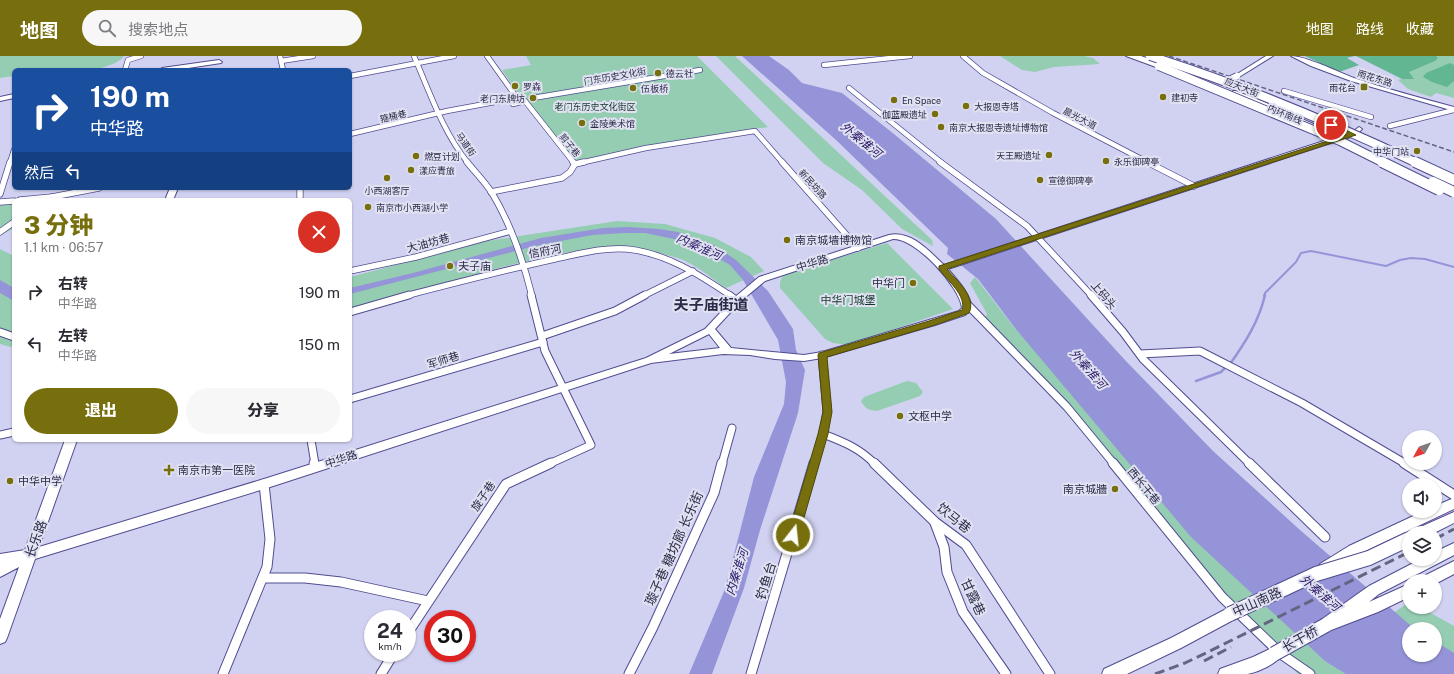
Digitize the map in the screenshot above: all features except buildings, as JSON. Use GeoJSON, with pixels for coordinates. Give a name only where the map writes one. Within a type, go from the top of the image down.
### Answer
{"type":"FeatureCollection","features":[{"type":"Feature","properties":{"kind":"highway","name":"内环南线"},"geometry":{"type":"LineString","coordinates":[[1134,56],[1148,57],[1199,75],[1290,112],[1371,147],[1454,187]]}},
{"type":"Feature","properties":{"kind":"highway","name":"内环南线"},"geometry":{"type":"LineString","coordinates":[[1148,57],[1367,149],[1454,192]]}},
{"type":"Feature","properties":{"kind":"highway"},"geometry":{"type":"LineString","coordinates":[[1148,57],[1201,72],[1336,125],[1454,180]]}},
{"type":"Feature","properties":{"kind":"highway"},"geometry":{"type":"LineString","coordinates":[[1148,57],[1175,73],[1340,141],[1454,196]]}},
{"type":"Feature","properties":{"kind":"main road"},"geometry":{"type":"LineString","coordinates":[[217,68],[221,56]]}},
{"type":"Feature","properties":{"kind":"main road","name":"应天大街"},"geometry":{"type":"LineString","coordinates":[[1129,56],[1182,74],[1338,138],[1454,196]]}},
{"type":"Feature","properties":{"kind":"main road","name":"应天大街"},"geometry":{"type":"LineString","coordinates":[[1157,56],[1218,77],[1230,79],[1239,85],[1310,112],[1454,176]]}},
{"type":"Feature","properties":{"kind":"main road"},"geometry":{"type":"LineString","coordinates":[[1230,79],[1270,56]]}},
{"type":"Feature","properties":{"kind":"main road","name":"雨花东路"},"geometry":{"type":"LineString","coordinates":[[1294,56],[1342,77],[1454,110]]}},
{"type":"Feature","properties":{"kind":"main road","name":"应天大街"},"geometry":{"type":"LineString","coordinates":[[1148,57],[1224,83],[1356,132],[1454,183]]}},
{"type":"Feature","properties":{"kind":"main road"},"geometry":{"type":"LineString","coordinates":[[176,68],[219,62]]}},
{"type":"Feature","properties":{"kind":"main road"},"geometry":{"type":"LineString","coordinates":[[0,99],[12,96]]}},
{"type":"Feature","properties":{"kind":"main road"},"geometry":{"type":"LineString","coordinates":[[942,268],[1356,132]]}},
{"type":"Feature","properties":{"kind":"main road","name":"中华路"},"geometry":{"type":"LineString","coordinates":[[0,559],[30,555],[264,484],[650,360],[710,328],[737,300],[762,279],[892,237],[902,237],[913,244],[942,268],[962,292],[968,305]]}},
{"type":"Feature","properties":{"kind":"main road"},"geometry":{"type":"LineString","coordinates":[[822,355],[940,321],[964,312],[968,305]]}},
{"type":"Feature","properties":{"kind":"main road"},"geometry":{"type":"LineString","coordinates":[[710,328],[728,351]]}},
{"type":"Feature","properties":{"kind":"main road","name":"中华路"},"geometry":{"type":"LineString","coordinates":[[650,360],[728,351],[804,358],[822,355]]}},
{"type":"Feature","properties":{"kind":"main road","name":"长乐路"},"geometry":{"type":"LineString","coordinates":[[0,638],[70,442]]}},
{"type":"Feature","properties":{"kind":"main road","name":"中山南路"},"geometry":{"type":"LineString","coordinates":[[1416,526],[1454,503]]}},
{"type":"Feature","properties":{"kind":"main road"},"geometry":{"type":"LineString","coordinates":[[1437,526],[1454,518]]}},
{"type":"Feature","properties":{"kind":"main road","name":"中山南路"},"geometry":{"type":"LineString","coordinates":[[1110,674],[1176,643],[1230,614],[1316,574],[1369,558],[1402,535]]}},
{"type":"Feature","properties":{"kind":"main road"},"geometry":{"type":"LineString","coordinates":[[1442,555],[1454,549]]}},
{"type":"Feature","properties":{"kind":"main road","name":"中华路"},"geometry":{"type":"LineString","coordinates":[[0,571],[30,555]]}},
{"type":"Feature","properties":{"kind":"main road"},"geometry":{"type":"LineString","coordinates":[[1326,625],[1355,602],[1374,590],[1420,566]]}},
{"type":"Feature","properties":{"kind":"main road"},"geometry":{"type":"LineString","coordinates":[[1441,574],[1453,568]]}},
{"type":"Feature","properties":{"kind":"main road"},"geometry":{"type":"LineString","coordinates":[[1326,625],[1373,607],[1402,593]]}},
{"type":"Feature","properties":{"kind":"main road","name":"长干桥"},"geometry":{"type":"LineString","coordinates":[[1226,674],[1257,663],[1326,625]]}},
{"type":"Feature","properties":{"kind":"street"},"geometry":{"type":"LineString","coordinates":[[126,68],[128,60],[141,56]]}},
{"type":"Feature","properties":{"kind":"street"},"geometry":{"type":"LineString","coordinates":[[280,56],[283,68]]}},
{"type":"Feature","properties":{"kind":"street"},"geometry":{"type":"LineString","coordinates":[[281,61],[313,56]]}},
{"type":"Feature","properties":{"kind":"street","name":"马道街"},"geometry":{"type":"LineString","coordinates":[[414,56],[439,114],[456,148],[492,192],[508,222],[524,264]]}},
{"type":"Feature","properties":{"kind":"street"},"geometry":{"type":"LineString","coordinates":[[352,76],[454,56]]}},
{"type":"Feature","properties":{"kind":"street","name":"箍桶巷"},"geometry":{"type":"LineString","coordinates":[[352,134],[447,111],[517,98],[487,56]]}},
{"type":"Feature","properties":{"kind":"street"},"geometry":{"type":"LineString","coordinates":[[824,65],[910,56]]}},
{"type":"Feature","properties":{"kind":"street","name":"晨光大道"},"geometry":{"type":"LineString","coordinates":[[963,56],[983,73],[1053,113],[1194,186]]}},
{"type":"Feature","properties":{"kind":"street","name":"门东历史文化街"},"geometry":{"type":"LineString","coordinates":[[533,98],[700,70]]}},
{"type":"Feature","properties":{"kind":"street","name":"上码头"},"geometry":{"type":"LineString","coordinates":[[849,88],[959,177],[1018,219],[1038,236],[1123,332],[1140,354],[1325,537]]}},
{"type":"Feature","properties":{"kind":"street"},"geometry":{"type":"LineString","coordinates":[[1284,91],[1371,118]]}},
{"type":"Feature","properties":{"kind":"street","name":"箍桶巷"},"geometry":{"type":"LineString","coordinates":[[439,114],[449,114],[525,102]]}},
{"type":"Feature","properties":{"kind":"street","name":"剪子巷"},"geometry":{"type":"LineString","coordinates":[[492,192],[562,178],[570,172],[575,164],[525,102]]}},
{"type":"Feature","properties":{"kind":"street"},"geometry":{"type":"LineString","coordinates":[[1390,126],[1454,110]]}},
{"type":"Feature","properties":{"kind":"street","name":"新民坊路"},"geometry":{"type":"LineString","coordinates":[[575,164],[646,148],[755,131],[858,248]]}},
{"type":"Feature","properties":{"kind":"street"},"geometry":{"type":"LineString","coordinates":[[0,194],[12,156]]}},
{"type":"Feature","properties":{"kind":"street"},"geometry":{"type":"LineString","coordinates":[[50,198],[89,190]]}},
{"type":"Feature","properties":{"kind":"street"},"geometry":{"type":"LineString","coordinates":[[0,202],[12,201]]}},
{"type":"Feature","properties":{"kind":"street"},"geometry":{"type":"LineString","coordinates":[[0,232],[12,223]]}},
{"type":"Feature","properties":{"kind":"street","name":"大油坊巷"},"geometry":{"type":"LineString","coordinates":[[352,272],[512,234]]}},
{"type":"Feature","properties":{"kind":"street","name":"信府河"},"geometry":{"type":"LineString","coordinates":[[352,311],[524,264],[590,252],[622,250],[647,253],[676,262],[693,271],[737,300]]}},
{"type":"Feature","properties":{"kind":"street"},"geometry":{"type":"LineString","coordinates":[[524,264],[545,351],[563,388]]}},
{"type":"Feature","properties":{"kind":"street","name":"军师巷"},"geometry":{"type":"LineString","coordinates":[[352,398],[542,339],[615,311],[693,271]]}},
{"type":"Feature","properties":{"kind":"street","name":"西长干巷"},"geometry":{"type":"LineString","coordinates":[[968,305],[1067,407],[1222,597],[1281,654],[1310,674]]}},
{"type":"Feature","properties":{"kind":"street"},"geometry":{"type":"LineString","coordinates":[[0,332],[12,336]]}},
{"type":"Feature","properties":{"kind":"street"},"geometry":{"type":"LineString","coordinates":[[1140,354],[1200,351],[1302,403],[1396,458],[1454,495]]}},
{"type":"Feature","properties":{"kind":"street","name":"钓鱼台"},"geometry":{"type":"LineString","coordinates":[[752,674],[823,434],[827,412],[822,355]]}},
{"type":"Feature","properties":{"kind":"street","name":"旋子巷"},"geometry":{"type":"LineString","coordinates":[[416,620],[506,484],[591,445],[563,388]]}},
{"type":"Feature","properties":{"kind":"street","name":"璇子巷 糖坊廊 长乐街"},"geometry":{"type":"LineString","coordinates":[[629,674],[653,628],[714,493],[732,428]]}},
{"type":"Feature","properties":{"kind":"street"},"geometry":{"type":"LineString","coordinates":[[0,435],[12,432]]}},
{"type":"Feature","properties":{"kind":"street","name":"饮马巷"},"geometry":{"type":"LineString","coordinates":[[823,434],[849,444],[864,453],[935,522],[966,545],[1050,674]]}},
{"type":"Feature","properties":{"kind":"street"},"geometry":{"type":"LineString","coordinates":[[311,442],[314,467]]}},
{"type":"Feature","properties":{"kind":"street"},"geometry":{"type":"LineString","coordinates":[[222,674],[255,599],[267,567],[270,539],[264,484]]}},
{"type":"Feature","properties":{"kind":"street","name":"甘露巷"},"geometry":{"type":"LineString","coordinates":[[935,522],[944,547],[947,572],[962,612],[1006,674]]}},
{"type":"Feature","properties":{"kind":"street"},"geometry":{"type":"LineString","coordinates":[[263,578],[305,578],[341,582],[428,601]]}},
{"type":"Feature","properties":{"kind":"street"},"geometry":{"type":"LineString","coordinates":[[381,674],[388,662]]}},
{"type":"Feature","properties":{"kind":"green space"},"geometry":{"type":"Polygon","coordinates":[[[0,56],[124,56],[116,63],[99,68],[12,68],[12,76],[0,78],[0,56]]]}},
{"type":"Feature","properties":{"kind":"green space","name":"老门东历史文化街区"},"geometry":{"type":"Polygon","coordinates":[[[526,56],[697,56],[768,127],[645,146],[576,161],[525,97],[521,98],[502,70],[531,65],[526,56]]]}},
{"type":"Feature","properties":{"kind":"green space"},"geometry":{"type":"Polygon","coordinates":[[[716,56],[735,56],[932,240],[933,246],[902,229],[862,190],[823,163],[716,56]]]}},
{"type":"Feature","properties":{"kind":"green space"},"geometry":{"type":"Polygon","coordinates":[[[1000,56],[1084,56],[1093,58],[1100,64],[1054,67],[1035,72],[1022,70],[1000,56]]]}},
{"type":"Feature","properties":{"kind":"green space"},"geometry":{"type":"Polygon","coordinates":[[[1305,56],[1355,56],[1347,58],[1359,65],[1339,72],[1305,56]]]}},
{"type":"Feature","properties":{"kind":"green space"},"geometry":{"type":"Polygon","coordinates":[[[1356,56],[1454,56],[1454,98],[1436,93],[1431,97],[1408,89],[1398,80],[1402,79],[1396,75],[1356,56]]]}},
{"type":"Feature","properties":{"kind":"green space"},"geometry":{"type":"Polygon","coordinates":[[[1356,56],[1436,56],[1438,58],[1435,61],[1409,72],[1414,79],[1402,79],[1356,56]]]}},
{"type":"Feature","properties":{"kind":"green space"},"geometry":{"type":"Polygon","coordinates":[[[1450,63],[1454,65],[1454,81],[1447,87],[1423,77],[1426,73],[1450,63]]]}},
{"type":"Feature","properties":{"kind":"green space"},"geometry":{"type":"Polygon","coordinates":[[[12,203],[12,229],[0,236],[0,204],[12,203]]]}},
{"type":"Feature","properties":{"kind":"green space","name":"夫子庙"},"geometry":{"type":"Polygon","coordinates":[[[617,221],[665,224],[715,238],[751,257],[764,271],[726,288],[701,270],[681,259],[650,251],[607,248],[544,257],[352,308],[352,276],[487,241],[617,221]]]}},
{"type":"Feature","properties":{"kind":"green space","name":"中华门城堡"},"geometry":{"type":"Polygon","coordinates":[[[887,243],[953,309],[849,345],[833,343],[825,339],[780,288],[780,282],[783,275],[887,243]]]}},
{"type":"Feature","properties":{"kind":"green space"},"geometry":{"type":"Polygon","coordinates":[[[0,249],[12,255],[12,347],[0,344],[0,249]]]}},
{"type":"Feature","properties":{"kind":"green space"},"geometry":{"type":"Polygon","coordinates":[[[975,277],[1013,326],[1325,661],[1402,607],[1402,614],[1433,614],[1454,626],[1454,674],[1298,674],[1216,587],[985,319],[987,314],[970,283],[975,277]]]}},
{"type":"Feature","properties":{"kind":"green space"},"geometry":{"type":"Polygon","coordinates":[[[907,381],[916,383],[923,392],[920,396],[877,411],[868,409],[861,401],[864,397],[907,381]]]}},
{"type":"Feature","properties":{"kind":"water","name":"外秦淮河"},"geometry":{"type":"Polygon","coordinates":[[[742,56],[769,56],[789,70],[802,83],[842,93],[996,219],[1125,360],[1213,451],[1300,530],[1407,622],[1402,622],[1402,662],[1442,662],[1442,645],[1454,653],[1454,674],[1346,674],[1325,661],[1191,537],[1015,328],[978,279],[947,254],[948,248],[836,140],[742,56]]]}},
{"type":"Feature","properties":{"kind":"water","name":"内秦淮河"},"geometry":{"type":"Polygon","coordinates":[[[628,227],[678,232],[714,245],[736,260],[768,291],[793,329],[796,350],[805,370],[798,413],[760,530],[744,588],[712,674],[689,674],[725,589],[754,477],[784,404],[786,382],[778,340],[743,280],[730,265],[709,253],[674,239],[645,233],[592,235],[535,246],[352,293],[352,288],[413,273],[541,238],[603,228],[628,227]]]}},
{"type":"Feature","properties":{"kind":"water"},"geometry":{"type":"Polygon","coordinates":[[[0,280],[12,287],[12,300],[0,293],[0,280]]]}},
{"type":"Feature","properties":{"kind":"waterway"},"geometry":{"type":"LineString","coordinates":[[1264,296],[1265,293],[1296,262],[1301,253],[1311,251],[1386,266],[1400,260],[1411,258],[1425,259],[1454,267]]}},
{"type":"Feature","properties":{"kind":"waterway"},"geometry":{"type":"LineString","coordinates":[[1230,364],[1251,331],[1259,314],[1265,295]]}},
{"type":"Feature","properties":{"kind":"waterway"},"geometry":{"type":"LineString","coordinates":[[1196,381],[1221,372],[1224,369]]}},
{"type":"Feature","properties":{"kind":"railway"},"geometry":{"type":"LineString","coordinates":[[1169,56],[1454,152]]}},
{"type":"Feature","properties":{"kind":"railway"},"geometry":{"type":"LineString","coordinates":[[1442,535],[1454,529]]}},
{"type":"Feature","properties":{"kind":"railway"},"geometry":{"type":"LineString","coordinates":[[1155,674],[1185,663],[1402,555]]}},
{"type":"Feature","properties":{"kind":"railway"},"geometry":{"type":"LineString","coordinates":[[1204,661],[1231,647]]}},
{"type":"Feature","properties":{"kind":"place","name":"德云社"},"geometry":{"type":"Point","coordinates":[658,73]}},
{"type":"Feature","properties":{"kind":"place","name":"罗森"},"geometry":{"type":"Point","coordinates":[515,86]}},
{"type":"Feature","properties":{"kind":"place","name":"雨花台"},"geometry":{"type":"Point","coordinates":[1364,87]}},
{"type":"Feature","properties":{"kind":"place","name":"伍板桥"},"geometry":{"type":"Point","coordinates":[633,88]}},
{"type":"Feature","properties":{"kind":"place","name":"建初寺"},"geometry":{"type":"Point","coordinates":[1163,97]}},
{"type":"Feature","properties":{"kind":"place","name":"老门东牌坊"},"geometry":{"type":"Point","coordinates":[533,98]}},
{"type":"Feature","properties":{"kind":"place","name":"En Space"},"geometry":{"type":"Point","coordinates":[894,100]}},
{"type":"Feature","properties":{"kind":"place","name":"大报恩寺塔"},"geometry":{"type":"Point","coordinates":[966,106]}},
{"type":"Feature","properties":{"kind":"place","name":"伽蓝殿遗址"},"geometry":{"type":"Point","coordinates":[935,114]}},
{"type":"Feature","properties":{"kind":"place","name":"金陵美术馆"},"geometry":{"type":"Point","coordinates":[582,123]}},
{"type":"Feature","properties":{"kind":"place","name":"南京大报恩寺遗址博物馆"},"geometry":{"type":"Point","coordinates":[941,127]}},
{"type":"Feature","properties":{"kind":"place","name":"中华门站"},"geometry":{"type":"Point","coordinates":[1417,151]}},
{"type":"Feature","properties":{"kind":"place","name":"天王殿遗址"},"geometry":{"type":"Point","coordinates":[1049,155]}},
{"type":"Feature","properties":{"kind":"place","name":"燃豆计划"},"geometry":{"type":"Point","coordinates":[416,156]}},
{"type":"Feature","properties":{"kind":"place","name":"永乐御碑亭"},"geometry":{"type":"Point","coordinates":[1106,161]}},
{"type":"Feature","properties":{"kind":"place","name":"漾应青旅"},"geometry":{"type":"Point","coordinates":[411,170]}},
{"type":"Feature","properties":{"kind":"place","name":"小西湖客厅"},"geometry":{"type":"Point","coordinates":[387,178]}},
{"type":"Feature","properties":{"kind":"place","name":"宣德御碑亭"},"geometry":{"type":"Point","coordinates":[1040,180]}},
{"type":"Feature","properties":{"kind":"place","name":"南京市小西湖小学"},"geometry":{"type":"Point","coordinates":[368,207]}},
{"type":"Feature","properties":{"kind":"place","name":"南京城墙博物馆"},"geometry":{"type":"Point","coordinates":[787,240]}},
{"type":"Feature","properties":{"kind":"place","name":"夫子庙"},"geometry":{"type":"Point","coordinates":[450,266]}},
{"type":"Feature","properties":{"kind":"place","name":"中华门"},"geometry":{"type":"Point","coordinates":[913,283]}},
{"type":"Feature","properties":{"kind":"place","name":"文枢中学"},"geometry":{"type":"Point","coordinates":[900,416]}},
{"type":"Feature","properties":{"kind":"place","name":"南京市第一医院"},"geometry":{"type":"Point","coordinates":[169,470]}},
{"type":"Feature","properties":{"kind":"place","name":"中华中学"},"geometry":{"type":"Point","coordinates":[10,481]}},
{"type":"Feature","properties":{"kind":"place","name":"南京城牆"},"geometry":{"type":"Point","coordinates":[1115,489]}},
{"type":"Feature","properties":{"kind":"district","name":"夫子庙街道"},"geometry":{"type":"Point","coordinates":[711,304]}},
{"type":"Feature","properties":{"kind":"route"},"geometry":{"type":"LineString","coordinates":[[793,535],[823,434],[827,412],[822,355],[932,323],[966,311],[968,308],[966,298],[950,276],[942,268],[1137,203],[1338,138],[1353,135],[1331,125]]}}]}
